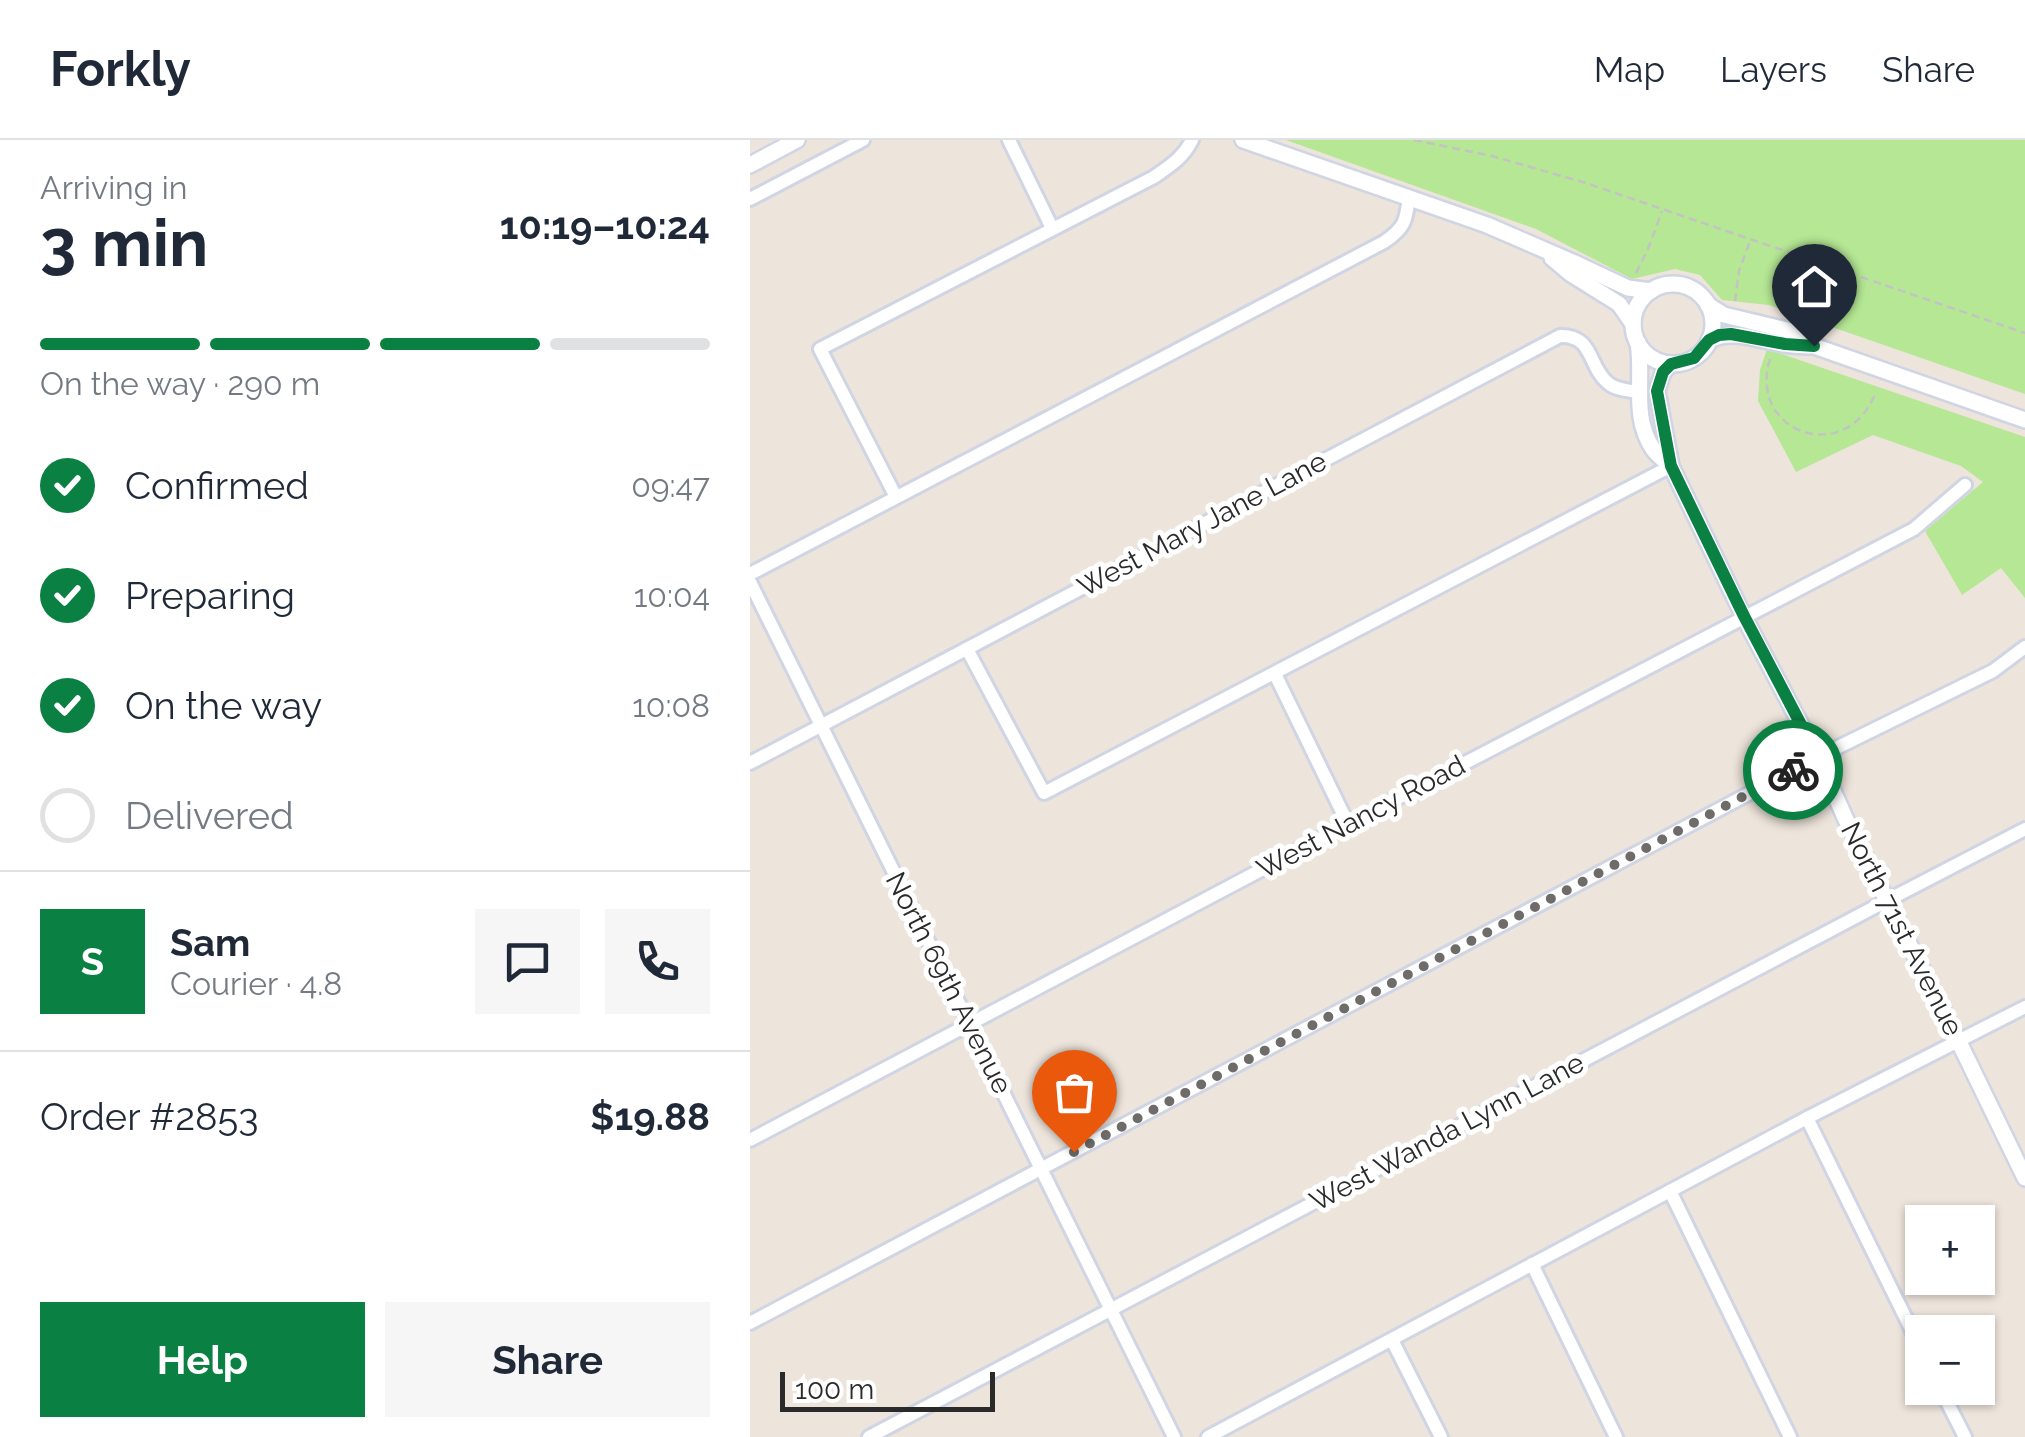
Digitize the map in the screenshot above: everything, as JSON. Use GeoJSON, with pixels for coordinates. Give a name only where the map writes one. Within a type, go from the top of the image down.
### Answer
{"type":"FeatureCollection","features":[{"type":"Feature","properties":{"kind":"street"},"geometry":{"type":"LineString","coordinates":[[750,164],[798,140]]}},
{"type":"Feature","properties":{"kind":"street"},"geometry":{"type":"LineString","coordinates":[[750,198],[863,140]]}},
{"type":"Feature","properties":{"kind":"street"},"geometry":{"type":"LineString","coordinates":[[1009,140],[1052,228]]}},
{"type":"Feature","properties":{"kind":"street"},"geometry":{"type":"LineString","coordinates":[[896,498],[820,349],[1154,177],[1186,153],[1192,140]]}},
{"type":"Feature","properties":{"kind":"street"},"geometry":{"type":"LineString","coordinates":[[1243,140],[1487,226],[1628,288],[1651,291]]}},
{"type":"Feature","properties":{"kind":"street"},"geometry":{"type":"LineString","coordinates":[[750,574],[1384,242],[1400,232],[1409,197]]}},
{"type":"Feature","properties":{"kind":"street"},"geometry":{"type":"LineString","coordinates":[[1546,252],[1571,274],[1619,304],[1633,324]]}},
{"type":"Feature","properties":{"kind":"street"},"geometry":{"type":"LineString","coordinates":[[1633,324],[1638,305],[1651,291],[1676,284],[1700,295],[1708,306],[1712,328],[1709,340]]}},
{"type":"Feature","properties":{"kind":"street"},"geometry":{"type":"LineString","coordinates":[[1708,306],[1724,314],[1791,330],[1814,346]]}},
{"type":"Feature","properties":{"kind":"street","name":"North 71st Avenue"},"geometry":{"type":"LineString","coordinates":[[1633,324],[1641,367],[1638,392],[1643,424],[1652,448],[1671,466]]}},
{"type":"Feature","properties":{"kind":"street"},"geometry":{"type":"LineString","coordinates":[[1638,343],[1652,358],[1671,364],[1694,358],[1709,340],[1719,335],[1814,346],[2025,420]]}},
{"type":"Feature","properties":{"kind":"street","name":"West Mary Jane Lane"},"geometry":{"type":"LineString","coordinates":[[750,763],[1560,336],[1572,336],[1584,344],[1605,382],[1638,392]]}},
{"type":"Feature","properties":{"kind":"street","name":"North 71st Avenue"},"geometry":{"type":"LineString","coordinates":[[1671,364],[1663,372],[1657,391],[1671,466],[2025,1178]]}},
{"type":"Feature","properties":{"kind":"street"},"geometry":{"type":"LineString","coordinates":[[967,649],[1044,793],[1671,466]]}},
{"type":"Feature","properties":{"kind":"street","name":"West Nancy Road"},"geometry":{"type":"LineString","coordinates":[[750,1140],[1914,528],[1965,485]]}},
{"type":"Feature","properties":{"kind":"street","name":"North 69th Avenue"},"geometry":{"type":"LineString","coordinates":[[750,582],[1174,1437]]}},
{"type":"Feature","properties":{"kind":"street"},"geometry":{"type":"LineString","coordinates":[[750,1323],[1818,757],[1993,670],[2025,647]]}},
{"type":"Feature","properties":{"kind":"street"},"geometry":{"type":"LineString","coordinates":[[1275,674],[1348,824]]}},
{"type":"Feature","properties":{"kind":"street","name":"West Wanda Lynn Lane"},"geometry":{"type":"LineString","coordinates":[[869,1437],[2025,830]]}},
{"type":"Feature","properties":{"kind":"street"},"geometry":{"type":"LineString","coordinates":[[1208,1437],[2025,1006]]}},
{"type":"Feature","properties":{"kind":"street"},"geometry":{"type":"LineString","coordinates":[[1807,1118],[1905,1317]]}},
{"type":"Feature","properties":{"kind":"street"},"geometry":{"type":"LineString","coordinates":[[1670,1190],[1790,1437]]}},
{"type":"Feature","properties":{"kind":"street"},"geometry":{"type":"LineString","coordinates":[[1532,1264],[1616,1437]]}},
{"type":"Feature","properties":{"kind":"street"},"geometry":{"type":"LineString","coordinates":[[1392,1340],[1441,1437]]}},
{"type":"Feature","properties":{"kind":"street"},"geometry":{"type":"LineString","coordinates":[[1949,1405],[1965,1437]]}},
{"type":"Feature","properties":{"kind":"path"},"geometry":{"type":"LineString","coordinates":[[1414,140],[1492,156],[1586,183],[2025,333]]}},
{"type":"Feature","properties":{"kind":"path"},"geometry":{"type":"LineString","coordinates":[[1634,276],[1663,210]]}},
{"type":"Feature","properties":{"kind":"path"},"geometry":{"type":"LineString","coordinates":[[1734,302],[1739,271],[1751,240]]}},
{"type":"Feature","properties":{"kind":"path"},"geometry":{"type":"LineString","coordinates":[[1770,358],[1766,371],[1769,399],[1775,412],[1796,430],[1824,435],[1850,427],[1870,407],[1875,394]]}},
{"type":"Feature","properties":{"kind":"green space"},"geometry":{"type":"Polygon","coordinates":[[[1286,140],[2025,140],[2025,394],[1769,305],[1722,300],[1700,275],[1675,269],[1632,279],[1536,229],[1286,140]]]}},
{"type":"Feature","properties":{"kind":"green space"},"geometry":{"type":"Polygon","coordinates":[[[1767,349],[2025,437],[2025,598],[2001,568],[1962,595],[1925,531],[1983,482],[1961,466],[1873,435],[1796,472],[1758,401],[1760,370],[1767,349]]]}},
{"type":"Feature","properties":{"kind":"way so far"},"geometry":{"type":"LineString","coordinates":[[1074,1152],[1793,770]]}},
{"type":"Feature","properties":{"kind":"route"},"geometry":{"type":"LineString","coordinates":[[1793,770],[1818,757],[1671,466],[1657,391],[1663,372],[1671,364],[1694,358],[1709,340],[1719,335],[1814,346]]}}]}
